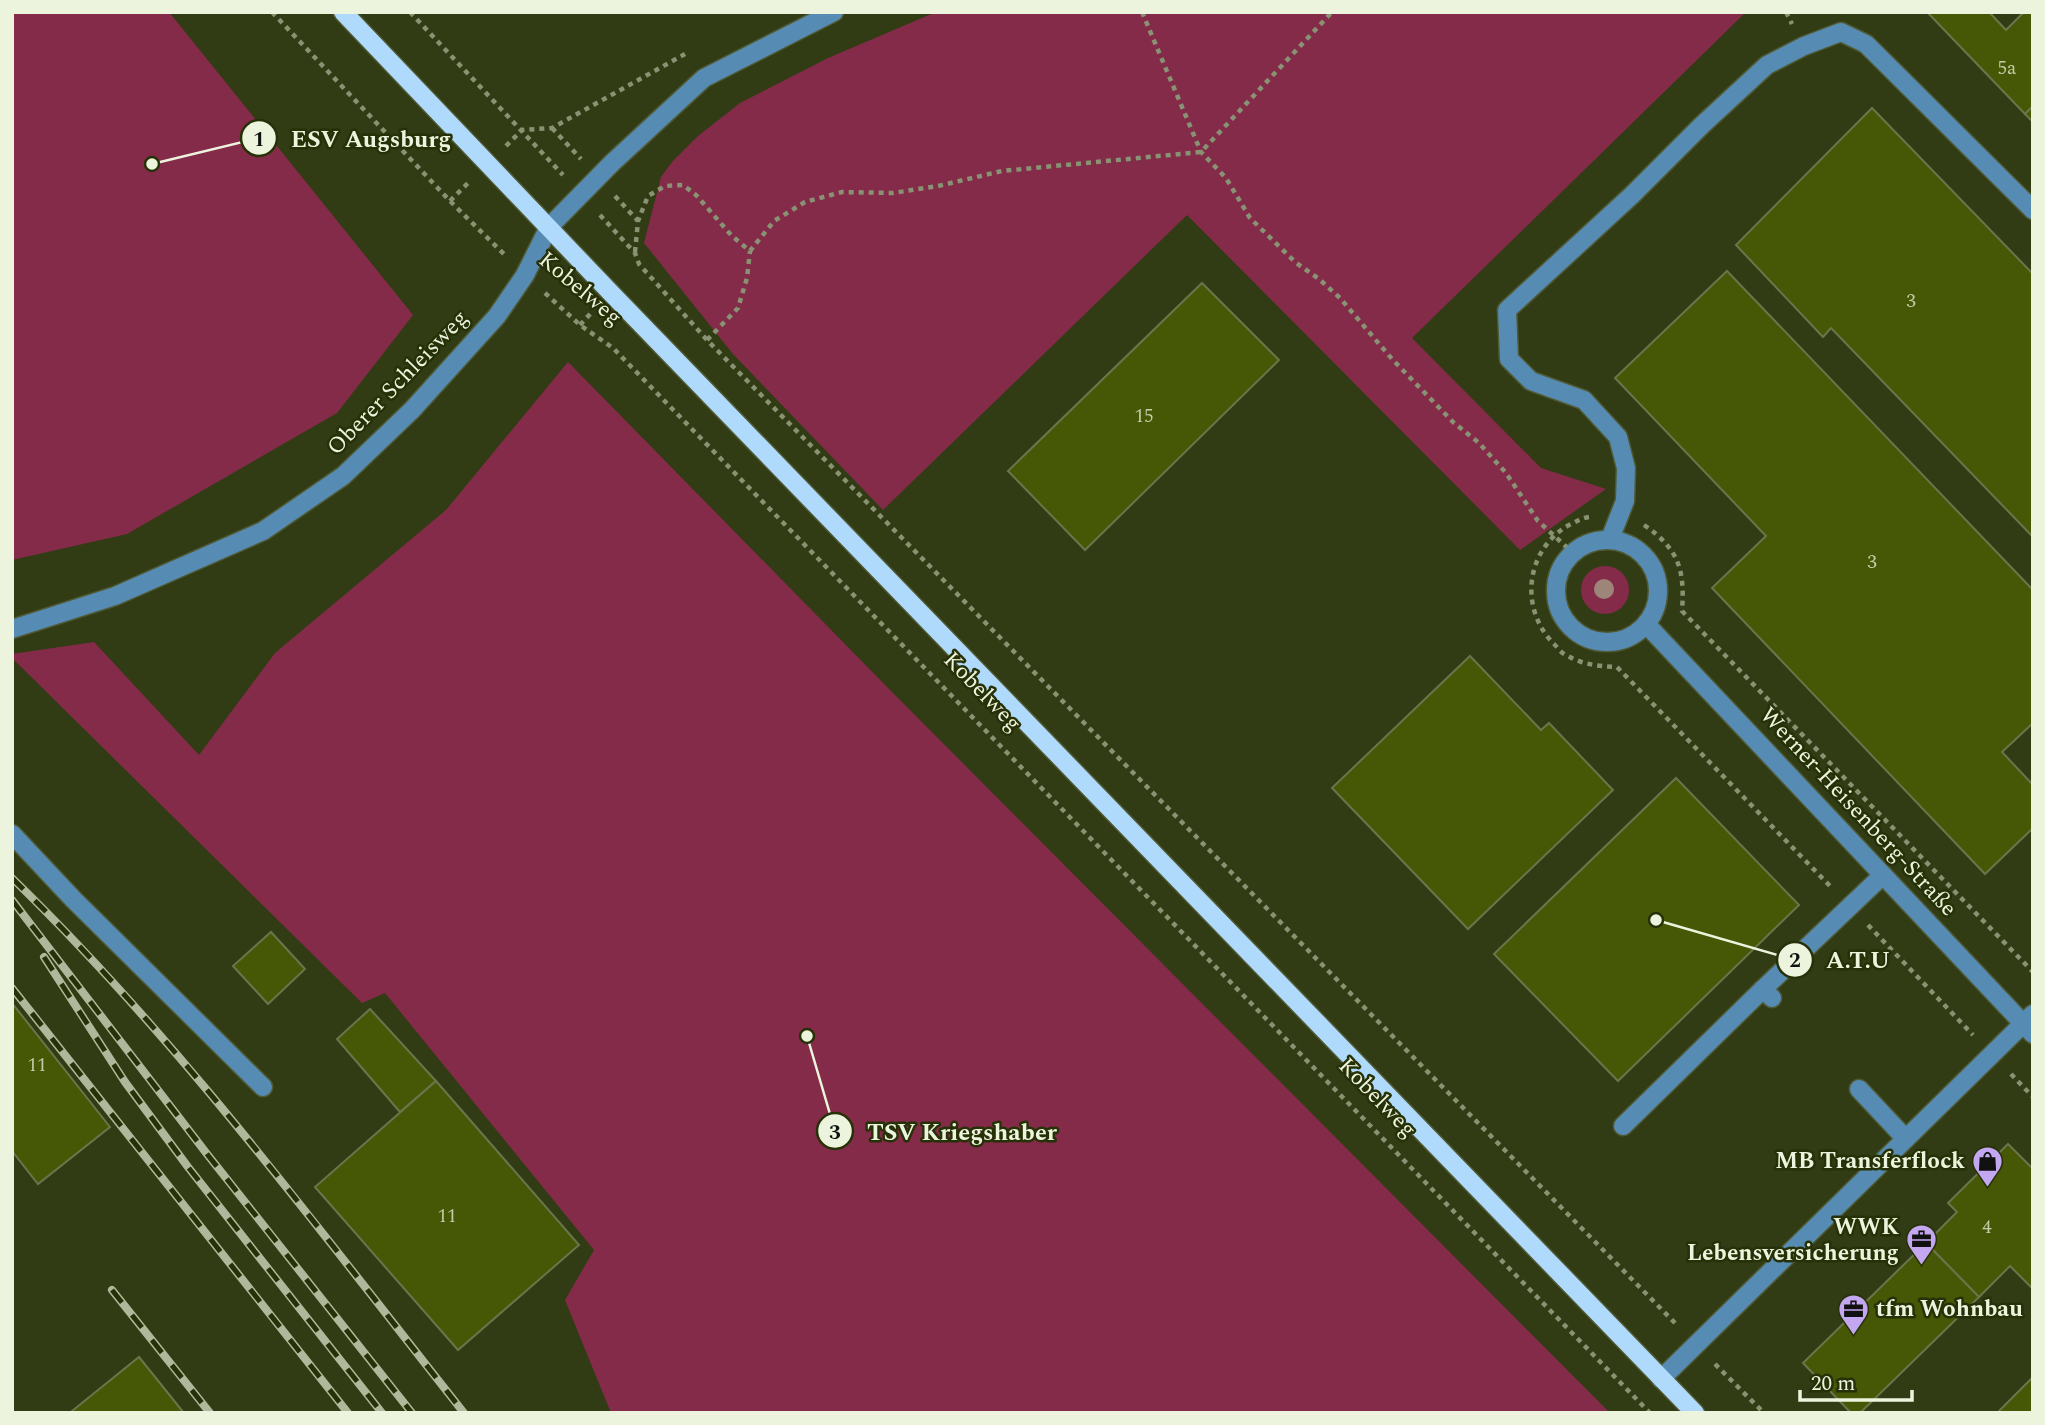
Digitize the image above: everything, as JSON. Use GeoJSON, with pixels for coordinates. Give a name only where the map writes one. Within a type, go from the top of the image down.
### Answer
{"type":"FeatureCollection","features":[{"type":"Feature","properties":{"kind":"main road","name":"Kobelweg"},"geometry":{"type":"LineString","coordinates":[[344,12],[1695,1413]]}},
{"type":"Feature","properties":{"kind":"street","name":"Oberer Schleisweg"},"geometry":{"type":"LineString","coordinates":[[12,629],[115,596],[263,531],[343,476],[412,410],[497,316],[525,275],[550,228],[580,194],[704,78],[834,12]]}},
{"type":"Feature","properties":{"kind":"street"},"geometry":{"type":"LineString","coordinates":[[1610,539],[1625,501],[1626,468],[1618,437],[1584,400],[1531,381],[1509,359],[1507,310],[1767,65],[1804,46],[1841,32],[1866,44],[2033,210]]}},
{"type":"Feature","properties":{"kind":"street"},"geometry":{"type":"LineString","coordinates":[[1610,539],[1628,544],[1644,555],[1654,571],[1659,589],[1656,608],[1647,625],[1632,637],[1614,643],[1594,642],[1577,634],[1564,620],[1556,603],[1555,584],[1562,566],[1573,553],[1591,542],[1610,539]]}},
{"type":"Feature","properties":{"kind":"street","name":"Werner-Heisenberg-Straße"},"geometry":{"type":"LineString","coordinates":[[1647,625],[1883,875],[2029,1024]]}},
{"type":"Feature","properties":{"kind":"street"},"geometry":{"type":"LineString","coordinates":[[12,834],[73,899],[263,1087]]}},
{"type":"Feature","properties":{"kind":"street"},"geometry":{"type":"LineString","coordinates":[[1623,1126],[1768,993],[1883,875]]}},
{"type":"Feature","properties":{"kind":"street"},"geometry":{"type":"LineString","coordinates":[[1661,1379],[1991,1054],[2029,1024]]}},
{"type":"Feature","properties":{"kind":"street"},"geometry":{"type":"LineString","coordinates":[[1859,1089],[1905,1138]]}},
{"type":"Feature","properties":{"kind":"path","name":"Kobelweg"},"geometry":{"type":"LineString","coordinates":[[272,12],[450,201],[580,325],[612,348],[1650,1413]]}},
{"type":"Feature","properties":{"kind":"path"},"geometry":{"type":"LineString","coordinates":[[411,12],[635,253],[639,264],[707,340],[1760,1412]]}},
{"type":"Feature","properties":{"kind":"path"},"geometry":{"type":"LineString","coordinates":[[1142,12],[1201,152],[1226,178],[1250,218],[1295,262],[1340,298],[1400,368],[1506,472],[1538,521],[1573,553]]}},
{"type":"Feature","properties":{"kind":"path"},"geometry":{"type":"LineString","coordinates":[[707,340],[738,308],[747,278],[750,251],[774,220],[805,202],[842,192],[893,193],[938,186],[1002,171],[1201,152],[1332,12]]}},
{"type":"Feature","properties":{"kind":"path"},"geometry":{"type":"LineString","coordinates":[[522,130],[552,128],[694,50]]}},
{"type":"Feature","properties":{"kind":"path"},"geometry":{"type":"LineString","coordinates":[[635,253],[638,221],[648,196],[665,186],[683,185],[750,251]]}},
{"type":"Feature","properties":{"kind":"path"},"geometry":{"type":"LineString","coordinates":[[1540,553],[1531,580],[1532,608],[1543,634],[1563,654],[1589,666],[1617,667],[2033,1097]]}},
{"type":"Feature","properties":{"kind":"path"},"geometry":{"type":"LineString","coordinates":[[1682,611],[2033,972]]}},
{"type":"Feature","properties":{"kind":"shaded area"},"geometry":{"type":"Polygon","coordinates":[[[12,12],[169,12],[413,315],[337,413],[127,534],[12,560],[12,12]]]}},
{"type":"Feature","properties":{"kind":"shaded area"},"geometry":{"type":"Polygon","coordinates":[[[936,12],[1746,12],[1412,338],[1541,468],[1606,489],[1520,550],[1187,215],[883,510],[733,354],[644,243],[661,177],[698,136],[740,103],[828,58],[936,12]]]}},
{"type":"Feature","properties":{"kind":"shaded area"},"geometry":{"type":"Polygon","coordinates":[[[568,362],[890,690],[1610,1413],[611,1413],[565,1300],[594,1250],[385,993],[362,1003],[12,658],[12,654],[94,642],[199,755],[275,653],[446,510],[568,362]]]}},
{"type":"Feature","properties":{"kind":"shaded area"},"geometry":{"type":"Polygon","coordinates":[[[1605,566],[1622,573],[1629,590],[1622,607],[1605,614],[1588,607],[1581,590],[1588,573],[1605,566]]]}},
{"type":"Feature","properties":{"kind":"building"},"geometry":{"type":"Polygon","coordinates":[[[1927,12],[1989,12],[2006,30],[2024,12],[2033,12],[2033,106],[2025,114],[1927,12]]]}},
{"type":"Feature","properties":{"kind":"building"},"geometry":{"type":"Polygon","coordinates":[[[2033,106],[2033,122],[2025,114],[2033,106]]]}},
{"type":"Feature","properties":{"kind":"building"},"geometry":{"type":"Polygon","coordinates":[[[1872,108],[2033,274],[2033,537],[1831,328],[1823,337],[1736,245],[1872,108]]]}},
{"type":"Feature","properties":{"kind":"building"},"geometry":{"type":"Polygon","coordinates":[[[1727,271],[2033,590],[2033,723],[2002,752],[2033,785],[2033,828],[1985,874],[1712,588],[1766,536],[1615,378],[1727,271]]]}},
{"type":"Feature","properties":{"kind":"building"},"geometry":{"type":"Polygon","coordinates":[[[1202,283],[1279,360],[1085,550],[1008,471],[1202,283]]]}},
{"type":"Feature","properties":{"kind":"building"},"geometry":{"type":"Polygon","coordinates":[[[1470,656],[1541,730],[1549,723],[1613,790],[1468,929],[1332,788],[1470,656]]]}},
{"type":"Feature","properties":{"kind":"building"},"geometry":{"type":"Polygon","coordinates":[[[1676,778],[1799,905],[1618,1081],[1494,954],[1676,778]]]}},
{"type":"Feature","properties":{"kind":"building"},"geometry":{"type":"Polygon","coordinates":[[[271,932],[305,969],[268,1004],[233,966],[271,932]]]}},
{"type":"Feature","properties":{"kind":"building"},"geometry":{"type":"Polygon","coordinates":[[[12,1003],[110,1127],[38,1184],[12,1151],[12,1003]]]}},
{"type":"Feature","properties":{"kind":"building"},"geometry":{"type":"Polygon","coordinates":[[[370,1009],[436,1081],[400,1112],[337,1039],[370,1009]]]}},
{"type":"Feature","properties":{"kind":"building"},"geometry":{"type":"Polygon","coordinates":[[[436,1081],[579,1245],[458,1350],[315,1187],[436,1081]]]}},
{"type":"Feature","properties":{"kind":"building"},"geometry":{"type":"Polygon","coordinates":[[[2008,1144],[2033,1169],[2033,1289],[2010,1266],[1979,1297],[1926,1243],[1957,1212],[1948,1203],[2008,1144]]]}},
{"type":"Feature","properties":{"kind":"building"},"geometry":{"type":"Polygon","coordinates":[[[1926,1243],[1979,1297],[1860,1413],[1851,1413],[1803,1363],[1926,1243]]]}},
{"type":"Feature","properties":{"kind":"building"},"geometry":{"type":"Polygon","coordinates":[[[139,1357],[184,1413],[72,1411],[139,1357]]]}},
{"type":"Feature","properties":{"kind":"building"},"geometry":{"type":"Polygon","coordinates":[[[2033,1377],[2033,1413],[1997,1413],[2033,1377]]]}},
{"type":"Feature","properties":{"kind":"railway"},"geometry":{"type":"LineString","coordinates":[[12,878],[74,940],[191,1071],[302,1206],[464,1413]]}},
{"type":"Feature","properties":{"kind":"railway"},"geometry":{"type":"LineString","coordinates":[[12,900],[207,1154],[412,1413]]}},
{"type":"Feature","properties":{"kind":"railway"},"geometry":{"type":"LineString","coordinates":[[44,957],[125,1082],[188,1167],[382,1413]]}},
{"type":"Feature","properties":{"kind":"railway"},"geometry":{"type":"LineString","coordinates":[[12,988],[348,1413]]}},
{"type":"Feature","properties":{"kind":"railway"},"geometry":{"type":"LineString","coordinates":[[112,1290],[210,1413]]}},
{"type":"Feature","properties":{"kind":"place","name":"ESV Augsburg"},"geometry":{"type":"Point","coordinates":[152,164]}},
{"type":"Feature","properties":{"kind":"place","name":"A.T.U"},"geometry":{"type":"Point","coordinates":[1656,920]}},
{"type":"Feature","properties":{"kind":"place","name":"TSV Kriegshaber"},"geometry":{"type":"Point","coordinates":[807,1036]}},
{"type":"Feature","properties":{"kind":"place","name":"MB Transferflock"},"geometry":{"type":"Point","coordinates":[1988,1188]}},
{"type":"Feature","properties":{"kind":"place","name":"WWK Lebensversicherung"},"geometry":{"type":"Point","coordinates":[1922,1267]}},
{"type":"Feature","properties":{"kind":"place","name":"tfm Wohnbau"},"geometry":{"type":"Point","coordinates":[1853,1336]}}]}
